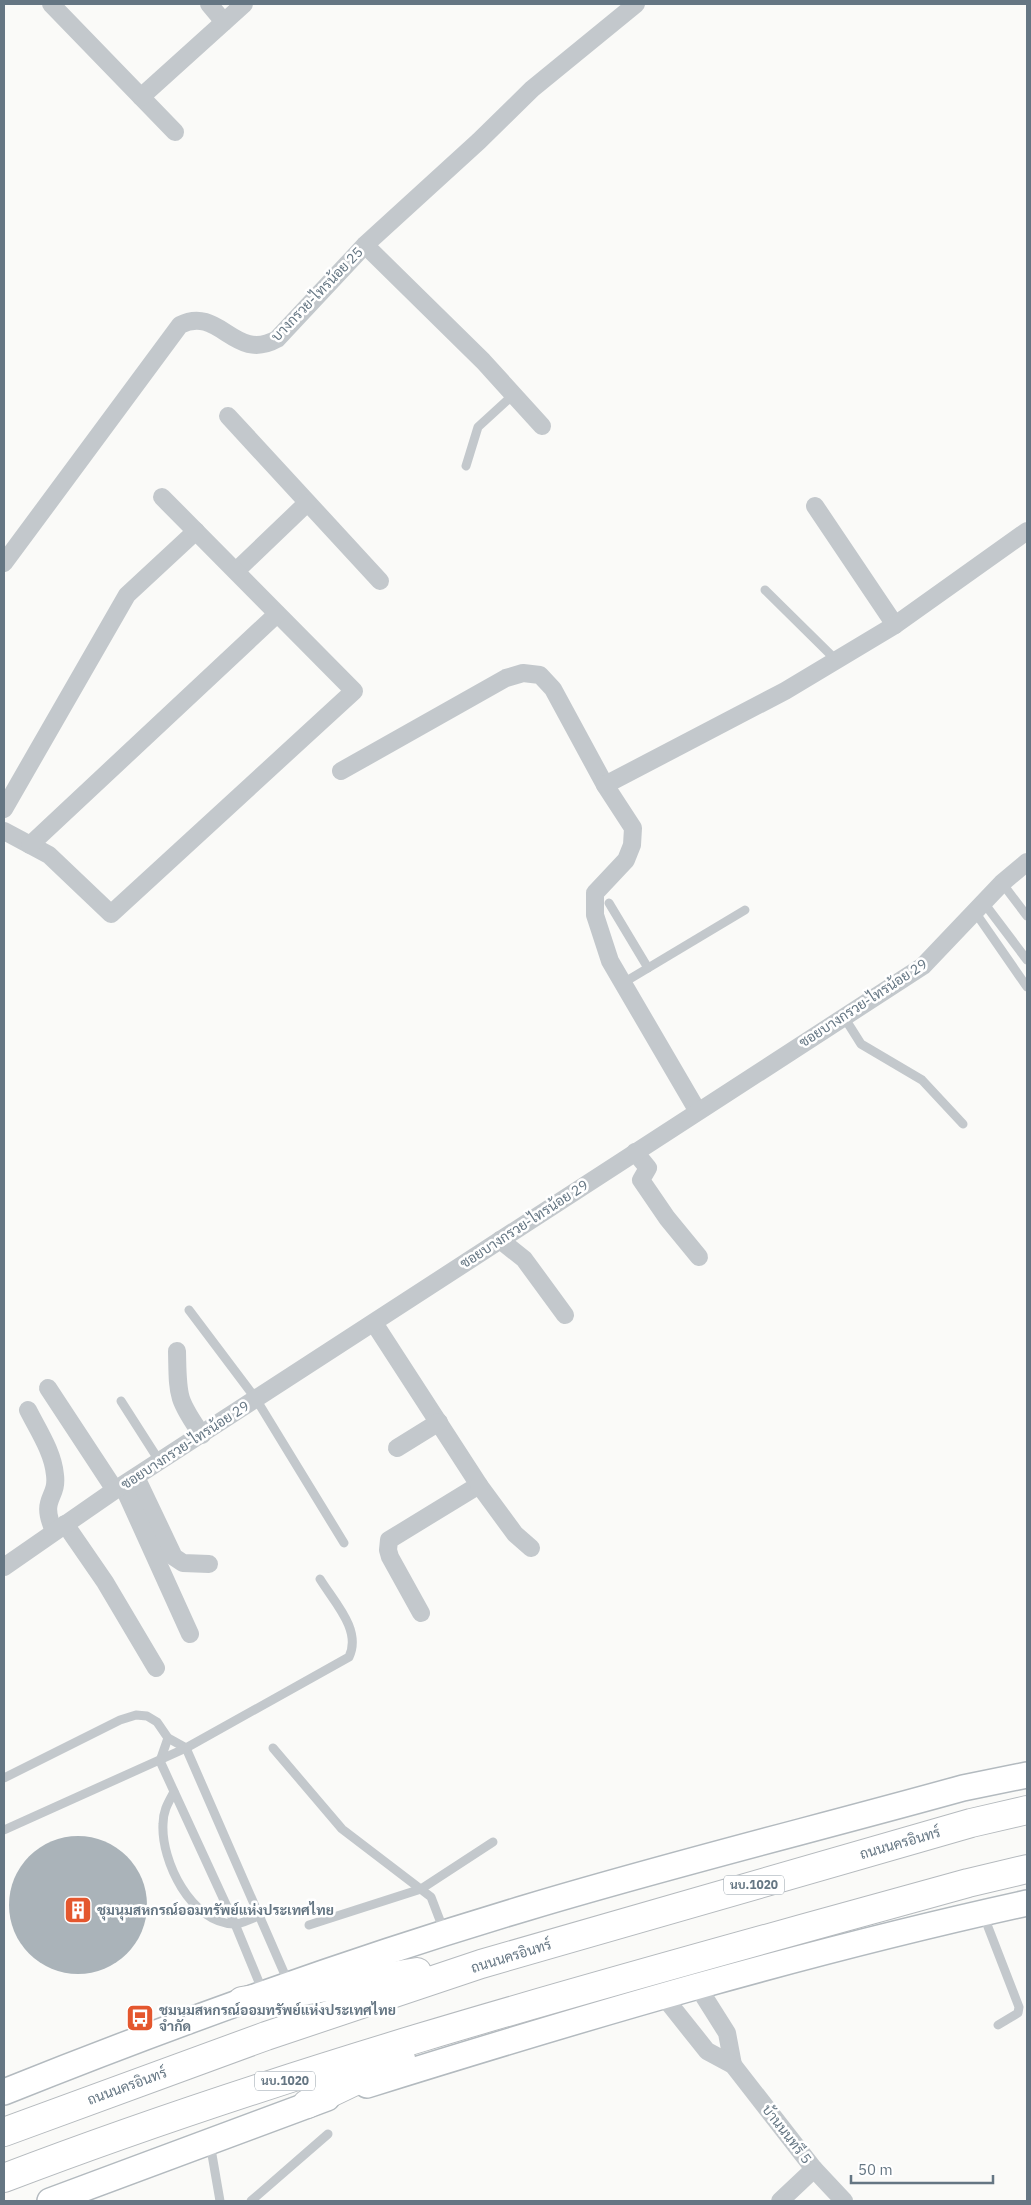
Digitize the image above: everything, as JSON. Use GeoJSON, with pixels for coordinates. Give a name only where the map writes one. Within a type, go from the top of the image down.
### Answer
{"type":"FeatureCollection","features":[{"type":"Feature","properties":{"kind":"main road"},"geometry":{"type":"LineString","coordinates":[[4,2092],[145,2036],[253,1997],[529,1907],[954,1791],[1027,1774]]}},
{"type":"Feature","properties":{"kind":"main road","name":"ถนนนครอินทร์"},"geometry":{"type":"LineString","coordinates":[[4,2132],[266,2036],[481,1964],[971,1823],[1027,1810]]}},
{"type":"Feature","properties":{"kind":"main road","name":"นบ.1020"},"geometry":{"type":"LineString","coordinates":[[4,2178],[80,2149],[228,2099],[490,2016],[968,1883],[1027,1869]]}},
{"type":"Feature","properties":{"kind":"main road","name":"นบ.1020"},"geometry":{"type":"LineString","coordinates":[[50,2201],[307,2104],[698,1987],[877,1938],[1027,1903]]}},
{"type":"Feature","properties":{"kind":"main road"},"geometry":{"type":"LineString","coordinates":[[253,1997],[481,1964]]}},
{"type":"Feature","properties":{"kind":"main road"},"geometry":{"type":"LineString","coordinates":[[307,2104],[490,2016]]}},
{"type":"Feature","properties":{"kind":"street"},"geometry":{"type":"LineString","coordinates":[[51,4],[175,132]]}},
{"type":"Feature","properties":{"kind":"street"},"geometry":{"type":"LineString","coordinates":[[209,4],[224,22]]}},
{"type":"Feature","properties":{"kind":"street"},"geometry":{"type":"LineString","coordinates":[[141,97],[244,4]]}},
{"type":"Feature","properties":{"kind":"street","name":"บางกรวย-ไทรน้อย 25"},"geometry":{"type":"LineString","coordinates":[[4,563],[180,325],[191,319],[205,320],[248,345],[265,346],[277,339],[365,245],[479,141],[532,89],[636,4]]}},
{"type":"Feature","properties":{"kind":"street"},"geometry":{"type":"LineString","coordinates":[[365,245],[482,361],[542,426]]}},
{"type":"Feature","properties":{"kind":"street"},"geometry":{"type":"LineString","coordinates":[[228,416],[380,581]]}},
{"type":"Feature","properties":{"kind":"street"},"geometry":{"type":"LineString","coordinates":[[4,831],[49,855],[111,914],[354,691],[162,496]]}},
{"type":"Feature","properties":{"kind":"street"},"geometry":{"type":"LineString","coordinates":[[236,572],[307,503]]}},
{"type":"Feature","properties":{"kind":"street"},"geometry":{"type":"LineString","coordinates":[[814,506],[895,625]]}},
{"type":"Feature","properties":{"kind":"street"},"geometry":{"type":"LineString","coordinates":[[4,809],[127,595],[196,531]]}},
{"type":"Feature","properties":{"kind":"street"},"geometry":{"type":"LineString","coordinates":[[605,785],[785,691],[895,625],[1027,531]]}},
{"type":"Feature","properties":{"kind":"street"},"geometry":{"type":"LineString","coordinates":[[30,845],[277,614]]}},
{"type":"Feature","properties":{"kind":"street"},"geometry":{"type":"LineString","coordinates":[[341,771],[490,687],[523,673],[540,675],[553,689],[605,785],[632,828],[632,845],[626,860],[595,893],[595,915],[610,961],[697,1110]]}},
{"type":"Feature","properties":{"kind":"street","name":"ซอยบางกรวย-ไทรน้อย 29"},"geometry":{"type":"LineString","coordinates":[[4,1567],[124,1485],[374,1324],[697,1110],[923,966],[1002,883],[1027,862]]}},
{"type":"Feature","properties":{"kind":"street"},"geometry":{"type":"LineString","coordinates":[[635,1152],[648,1168],[640,1180],[699,1257]]}},
{"type":"Feature","properties":{"kind":"street"},"geometry":{"type":"LineString","coordinates":[[500,1240],[524,1259],[565,1315]]}},
{"type":"Feature","properties":{"kind":"street"},"geometry":{"type":"LineString","coordinates":[[374,1324],[479,1485],[515,1534],[531,1548]]}},
{"type":"Feature","properties":{"kind":"street"},"geometry":{"type":"LineString","coordinates":[[177,1352],[179,1399],[202,1435]]}},
{"type":"Feature","properties":{"kind":"street"},"geometry":{"type":"LineString","coordinates":[[48,1388],[124,1485],[174,1557],[183,1563],[209,1564]]}},
{"type":"Feature","properties":{"kind":"street"},"geometry":{"type":"LineString","coordinates":[[28,1410],[53,1464],[56,1478],[46,1507],[60,1528],[91,1561],[156,1668]]}},
{"type":"Feature","properties":{"kind":"street"},"geometry":{"type":"LineString","coordinates":[[397,1448],[438,1422]]}},
{"type":"Feature","properties":{"kind":"street"},"geometry":{"type":"LineString","coordinates":[[124,1485],[190,1634]]}},
{"type":"Feature","properties":{"kind":"street"},"geometry":{"type":"LineString","coordinates":[[422,1613],[390,1557],[388,1550],[389,1540],[479,1485]]}},
{"type":"Feature","properties":{"kind":"street","name":"บ้านนนทรี 5"},"geometry":{"type":"LineString","coordinates":[[698,1987],[727,2033],[733,2065]]}},
{"type":"Feature","properties":{"kind":"street","name":"บ้านนนทรี 5"},"geometry":{"type":"LineString","coordinates":[[664,1997],[707,2051],[733,2065],[814,2169],[844,2201]]}},
{"type":"Feature","properties":{"kind":"street"},"geometry":{"type":"LineString","coordinates":[[780,2201],[814,2169]]}},
{"type":"Feature","properties":{"kind":"lane"},"geometry":{"type":"LineString","coordinates":[[466,466],[478,427],[513,395]]}},
{"type":"Feature","properties":{"kind":"lane"},"geometry":{"type":"LineString","coordinates":[[765,590],[836,660]]}},
{"type":"Feature","properties":{"kind":"lane"},"geometry":{"type":"LineString","coordinates":[[1002,883],[1027,916]]}},
{"type":"Feature","properties":{"kind":"lane"},"geometry":{"type":"LineString","coordinates":[[609,903],[648,968]]}},
{"type":"Feature","properties":{"kind":"lane"},"geometry":{"type":"LineString","coordinates":[[980,907],[1027,960]]}},
{"type":"Feature","properties":{"kind":"lane"},"geometry":{"type":"LineString","coordinates":[[980,907],[1027,987]]}},
{"type":"Feature","properties":{"kind":"lane"},"geometry":{"type":"LineString","coordinates":[[623,983],[745,910]]}},
{"type":"Feature","properties":{"kind":"lane"},"geometry":{"type":"LineString","coordinates":[[844,1017],[861,1044],[922,1080],[963,1124]]}},
{"type":"Feature","properties":{"kind":"lane"},"geometry":{"type":"LineString","coordinates":[[189,1310],[256,1400],[344,1543]]}},
{"type":"Feature","properties":{"kind":"lane"},"geometry":{"type":"LineString","coordinates":[[121,1401],[160,1462]]}},
{"type":"Feature","properties":{"kind":"lane"},"geometry":{"type":"LineString","coordinates":[[4,1830],[186,1748],[349,1657],[353,1648],[351,1628],[320,1579]]}},
{"type":"Feature","properties":{"kind":"lane"},"geometry":{"type":"LineString","coordinates":[[4,1778],[38,1759],[136,1715],[147,1716],[156,1722],[168,1738],[186,1748],[289,1985]]}},
{"type":"Feature","properties":{"kind":"lane"},"geometry":{"type":"LineString","coordinates":[[168,1738],[160,1761],[235,1924],[253,1997]]}},
{"type":"Feature","properties":{"kind":"lane"},"geometry":{"type":"LineString","coordinates":[[273,1748],[342,1829],[431,1897],[445,1934]]}},
{"type":"Feature","properties":{"kind":"lane"},"geometry":{"type":"LineString","coordinates":[[174,1792],[164,1810],[163,1843],[169,1866],[188,1895],[207,1914],[219,1920],[235,1924],[260,1916]]}},
{"type":"Feature","properties":{"kind":"lane"},"geometry":{"type":"LineString","coordinates":[[309,1925],[421,1889],[493,1842]]}},
{"type":"Feature","properties":{"kind":"lane"},"geometry":{"type":"LineString","coordinates":[[982,1913],[1020,2007],[1018,2013],[998,2025]]}},
{"type":"Feature","properties":{"kind":"lane"},"geometry":{"type":"LineString","coordinates":[[251,2201],[328,2134]]}},
{"type":"Feature","properties":{"kind":"lane"},"geometry":{"type":"LineString","coordinates":[[210,2140],[220,2201]]}},
{"type":"Feature","properties":{"kind":"building","name":"ชุมนุมสหกรณ์ออมทรัพย์แห่งประเทศไทย"},"geometry":{"type":"Polygon","coordinates":[[[78,1836],[92,1837],[105,1841],[127,1856],[142,1878],[146,1891],[146,1919],[142,1932],[127,1954],[105,1969],[92,1973],[78,1974],[64,1973],[51,1969],[29,1954],[14,1932],[10,1919],[9,1905],[10,1891],[14,1878],[29,1856],[51,1841],[64,1837],[78,1836]]]}},
{"type":"Feature","properties":{"kind":"place","name":"ชุมนุมสหกรณ์ออมทรัพย์แห่งประเทศไทย"},"geometry":{"type":"Point","coordinates":[78,1910]}},
{"type":"Feature","properties":{"kind":"place","name":"ชุมนุมสหกรณ์ออมทรัพย์แห่งประเทศไทย จำกัด"},"geometry":{"type":"Point","coordinates":[140,2018]}}]}
